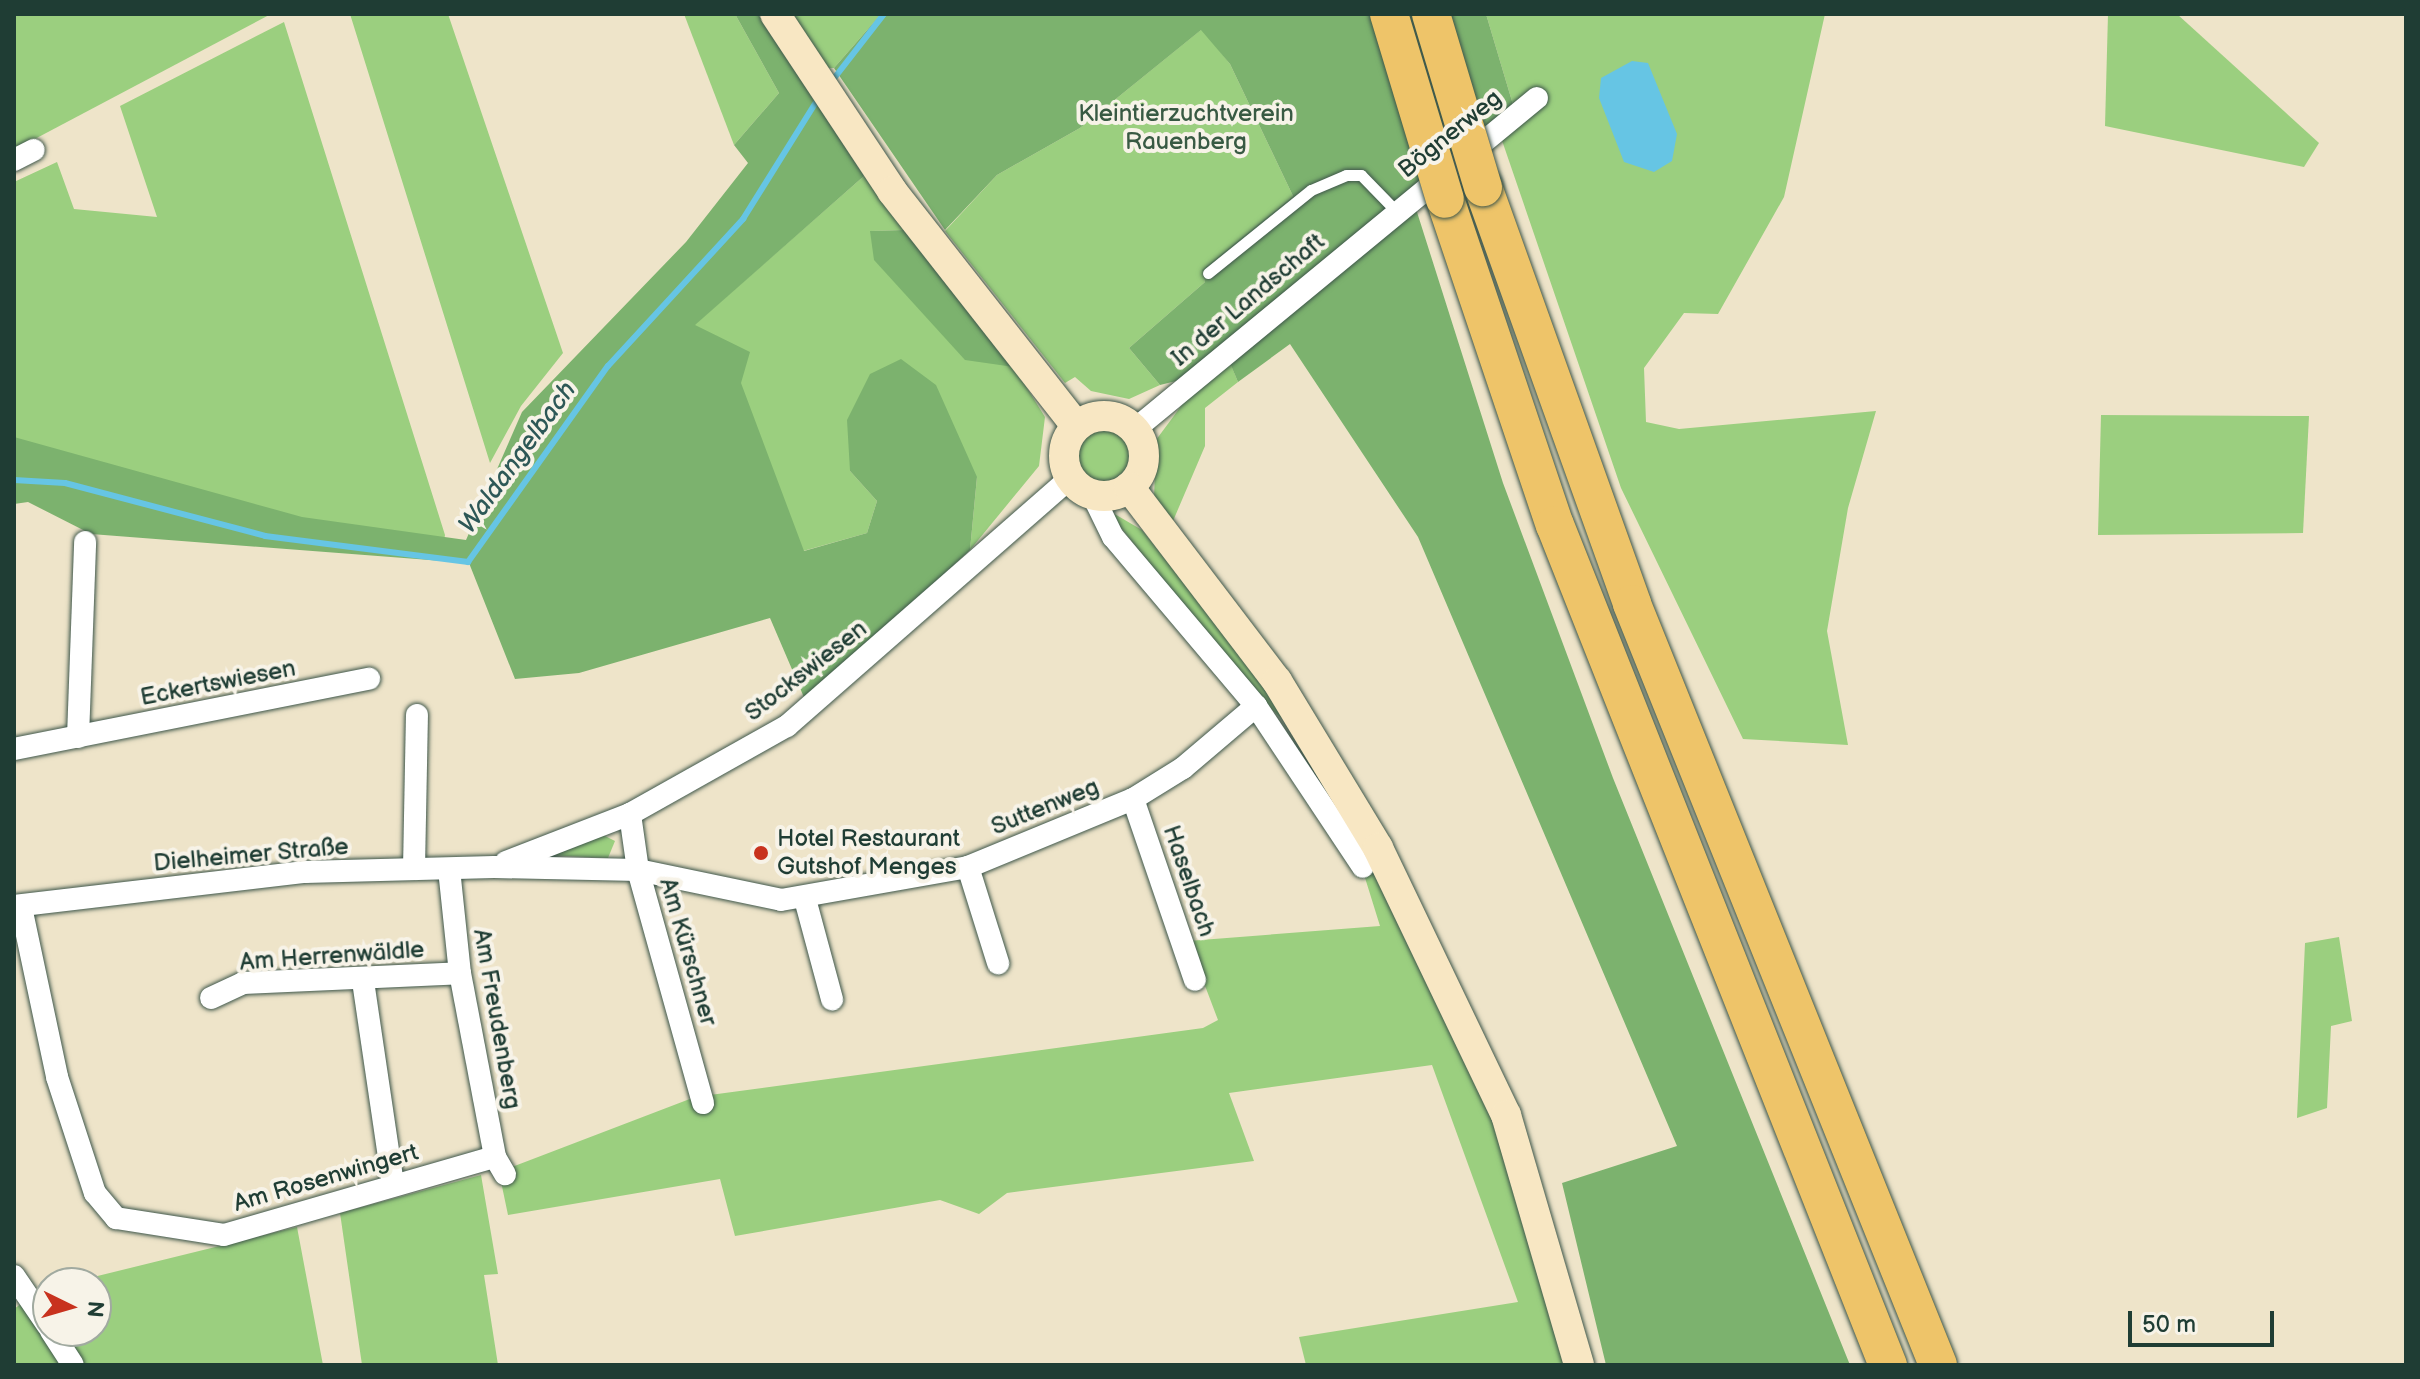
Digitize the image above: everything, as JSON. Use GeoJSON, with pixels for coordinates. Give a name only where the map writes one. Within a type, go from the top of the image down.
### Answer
{"type":"FeatureCollection","features":[{"type":"Feature","properties":{"kind":"highway"},"geometry":{"type":"LineString","coordinates":[[1389,14],[1445,199],[1561,540],[1888,1365]]}},
{"type":"Feature","properties":{"kind":"highway"},"geometry":{"type":"LineString","coordinates":[[1431,14],[1483,187],[1643,631],[1938,1365]]}},
{"type":"Feature","properties":{"kind":"street"},"geometry":{"type":"LineString","coordinates":[[775,14],[856,141],[1076,426]]}},
{"type":"Feature","properties":{"kind":"street","name":"Bögnerweg"},"geometry":{"type":"LineString","coordinates":[[1397,212],[1537,98]]}},
{"type":"Feature","properties":{"kind":"street","name":"In der Landschaft"},"geometry":{"type":"LineString","coordinates":[[1134,430],[1397,212]]}},
{"type":"Feature","properties":{"kind":"street"},"geometry":{"type":"LineString","coordinates":[[1087,497],[1129,487],[1144,461],[1134,430],[1102,415],[1076,426],[1064,445],[1087,497],[1256,706],[1363,867]]}},
{"type":"Feature","properties":{"kind":"street"},"geometry":{"type":"LineString","coordinates":[[1129,487],[1277,681],[1406,901],[1506,1115],[1579,1365]]}},
{"type":"Feature","properties":{"kind":"street","name":"Stockswiesen"},"geometry":{"type":"LineString","coordinates":[[494,867],[630,814],[787,726],[1087,497]]}},
{"type":"Feature","properties":{"kind":"street"},"geometry":{"type":"LineString","coordinates":[[78,737],[85,542]]}},
{"type":"Feature","properties":{"kind":"street","name":"Eckertswiesen"},"geometry":{"type":"LineString","coordinates":[[14,749],[369,679]]}},
{"type":"Feature","properties":{"kind":"street","name":"Suttenweg"},"geometry":{"type":"LineString","coordinates":[[494,867],[638,870],[756,897],[805,899],[968,867],[1133,799],[1183,768],[1256,706]]}},
{"type":"Feature","properties":{"kind":"street"},"geometry":{"type":"LineString","coordinates":[[414,869],[417,715]]}},
{"type":"Feature","properties":{"kind":"street","name":"Haselbach"},"geometry":{"type":"LineString","coordinates":[[1133,799],[1195,980]]}},
{"type":"Feature","properties":{"kind":"street","name":"Am Kürschner"},"geometry":{"type":"LineString","coordinates":[[630,814],[638,870],[703,1103]]}},
{"type":"Feature","properties":{"kind":"street","name":"Dielheimer Straße"},"geometry":{"type":"LineString","coordinates":[[17,906],[305,872],[494,867]]}},
{"type":"Feature","properties":{"kind":"street"},"geometry":{"type":"LineString","coordinates":[[968,867],[998,963]]}},
{"type":"Feature","properties":{"kind":"street","name":"Am Freudenberg"},"geometry":{"type":"LineString","coordinates":[[449,869],[460,973],[500,1166]]}},
{"type":"Feature","properties":{"kind":"street"},"geometry":{"type":"LineString","coordinates":[[805,899],[832,999]]}},
{"type":"Feature","properties":{"kind":"street","name":"Am Rosenwingert"},"geometry":{"type":"LineString","coordinates":[[17,906],[57,1077],[95,1193],[116,1218],[224,1235],[393,1185],[500,1166]]}},
{"type":"Feature","properties":{"kind":"street","name":"Am Herrenwäldle"},"geometry":{"type":"LineString","coordinates":[[211,998],[243,983],[363,981],[460,973]]}},
{"type":"Feature","properties":{"kind":"street"},"geometry":{"type":"LineString","coordinates":[[363,981],[393,1185]]}},
{"type":"Feature","properties":{"kind":"street"},"geometry":{"type":"LineString","coordinates":[[14,1276],[32,1302]]}},
{"type":"Feature","properties":{"kind":"street"},"geometry":{"type":"LineString","coordinates":[[62,1347],[73,1365]]}},
{"type":"Feature","properties":{"kind":"lane"},"geometry":{"type":"LineString","coordinates":[[1208,273],[1311,190],[1346,175],[1361,175],[1397,212]]}},
{"type":"Feature","properties":{"kind":"green space"},"geometry":{"type":"Polygon","coordinates":[[[14,14],[271,14],[14,150],[14,14]]]}},
{"type":"Feature","properties":{"kind":"green space"},"geometry":{"type":"Polygon","coordinates":[[[350,14],[448,14],[563,353],[521,406],[490,463],[350,14]]]}},
{"type":"Feature","properties":{"kind":"green space"},"geometry":{"type":"Polygon","coordinates":[[[684,14],[735,14],[779,93],[734,145],[684,14]]]}},
{"type":"Feature","properties":{"kind":"green space"},"geometry":{"type":"Polygon","coordinates":[[[735,14],[758,14],[864,176],[695,325],[750,352],[741,383],[804,551],[867,533],[877,501],[850,471],[847,420],[870,374],[901,359],[936,385],[977,477],[970,550],[806,702],[770,618],[579,673],[515,679],[469,563],[91,534],[28,502],[14,504],[14,437],[302,517],[466,540],[522,412],[686,242],[748,163],[734,145],[779,93],[735,14]]]}},
{"type":"Feature","properties":{"kind":"green space"},"geometry":{"type":"Polygon","coordinates":[[[788,14],[881,14],[834,68],[827,68],[788,14]]]}},
{"type":"Feature","properties":{"kind":"green space"},"geometry":{"type":"Polygon","coordinates":[[[881,14],[1486,14],[1514,108],[1410,190],[1503,483],[1613,778],[1850,1365],[1606,1365],[1562,1183],[1677,1146],[1418,537],[1290,344],[1238,382],[1224,349],[1180,380],[1160,385],[1129,348],[1205,282],[1202,270],[1293,196],[1230,64],[1201,30],[1080,128],[997,175],[945,230],[834,68],[881,14]]]}},
{"type":"Feature","properties":{"kind":"green space"},"geometry":{"type":"Polygon","coordinates":[[[1486,14],[1825,14],[1784,197],[1718,314],[1684,313],[1644,368],[1646,422],[1679,429],[1876,411],[1848,508],[1827,631],[1848,745],[1743,739],[1621,488],[1496,123],[1514,108],[1486,14]]]}},
{"type":"Feature","properties":{"kind":"green space"},"geometry":{"type":"Polygon","coordinates":[[[2108,14],[2177,14],[2319,143],[2304,167],[2105,126],[2108,14]]]}},
{"type":"Feature","properties":{"kind":"green space"},"geometry":{"type":"Polygon","coordinates":[[[284,22],[445,535],[443,548],[14,477],[14,182],[57,162],[74,209],[157,217],[120,106],[284,22]]]}},
{"type":"Feature","properties":{"kind":"green space","name":"Kleintierzuchtverein Rauenberg"},"geometry":{"type":"Polygon","coordinates":[[[1202,29],[1230,64],[1293,196],[1203,270],[1205,282],[1129,348],[1160,385],[1129,399],[1091,391],[1075,377],[1065,383],[945,231],[997,175],[1080,128],[1202,29]]]}},
{"type":"Feature","properties":{"kind":"green space"},"geometry":{"type":"Polygon","coordinates":[[[864,176],[904,230],[871,231],[1014,367],[1045,417],[1039,466],[970,550],[977,477],[850,471],[877,501],[867,533],[803,551],[740,383],[694,325],[864,176]]]}},
{"type":"Feature","properties":{"kind":"green space"},"geometry":{"type":"Polygon","coordinates":[[[904,230],[1014,367],[965,360],[874,260],[870,231],[904,230]]]}},
{"type":"Feature","properties":{"kind":"green space"},"geometry":{"type":"Polygon","coordinates":[[[1224,348],[1238,382],[1205,408],[1205,446],[1173,521],[1154,499],[1156,440],[1224,348]]]}},
{"type":"Feature","properties":{"kind":"green space"},"geometry":{"type":"Polygon","coordinates":[[[2101,415],[2309,416],[2303,533],[2098,535],[2101,415]]]}},
{"type":"Feature","properties":{"kind":"green space"},"geometry":{"type":"Polygon","coordinates":[[[1104,429],[1123,437],[1131,456],[1123,475],[1104,483],[1085,475],[1077,456],[1085,437],[1104,429]]]}},
{"type":"Feature","properties":{"kind":"green space"},"geometry":{"type":"Polygon","coordinates":[[[1106,509],[1142,530],[1287,711],[1468,1048],[1539,1244],[1570,1365],[1306,1365],[1299,1337],[1518,1302],[1432,1065],[1229,1093],[1254,1161],[1007,1193],[979,1214],[940,1200],[735,1236],[720,1179],[508,1215],[499,1172],[695,1097],[1203,1028],[1218,1020],[1188,941],[1380,926],[1352,836],[1287,723],[1255,695],[1106,509]]]}},
{"type":"Feature","properties":{"kind":"green space"},"geometry":{"type":"Polygon","coordinates":[[[603,835],[615,841],[608,858],[545,855],[603,835]]]}},
{"type":"Feature","properties":{"kind":"green space"},"geometry":{"type":"Polygon","coordinates":[[[2339,937],[2352,1021],[2331,1026],[2327,1108],[2297,1118],[2305,943],[2339,937]]]}},
{"type":"Feature","properties":{"kind":"green space"},"geometry":{"type":"Polygon","coordinates":[[[481,1175],[498,1274],[484,1275],[498,1365],[362,1365],[340,1213],[481,1175]]]}},
{"type":"Feature","properties":{"kind":"green space"},"geometry":{"type":"Polygon","coordinates":[[[297,1227],[323,1365],[14,1365],[14,1309],[32,1296],[32,1347],[112,1347],[112,1272],[297,1227]]]}},
{"type":"Feature","properties":{"kind":"water"},"geometry":{"type":"Polygon","coordinates":[[[1632,61],[1648,63],[1677,134],[1672,161],[1654,172],[1624,162],[1599,98],[1601,78],[1632,61]]]}},
{"type":"Feature","properties":{"kind":"waterway","name":"Waldangelbach"},"geometry":{"type":"LineString","coordinates":[[832,81],[884,14]]}},
{"type":"Feature","properties":{"kind":"waterway","name":"Waldangelbach"},"geometry":{"type":"LineString","coordinates":[[14,480],[65,483],[265,536],[468,562],[608,366],[743,219],[820,96]]}},
{"type":"Feature","properties":{"kind":"place","name":"Hotel Restaurant Gutshof Menges"},"geometry":{"type":"Point","coordinates":[761,853]}}]}
